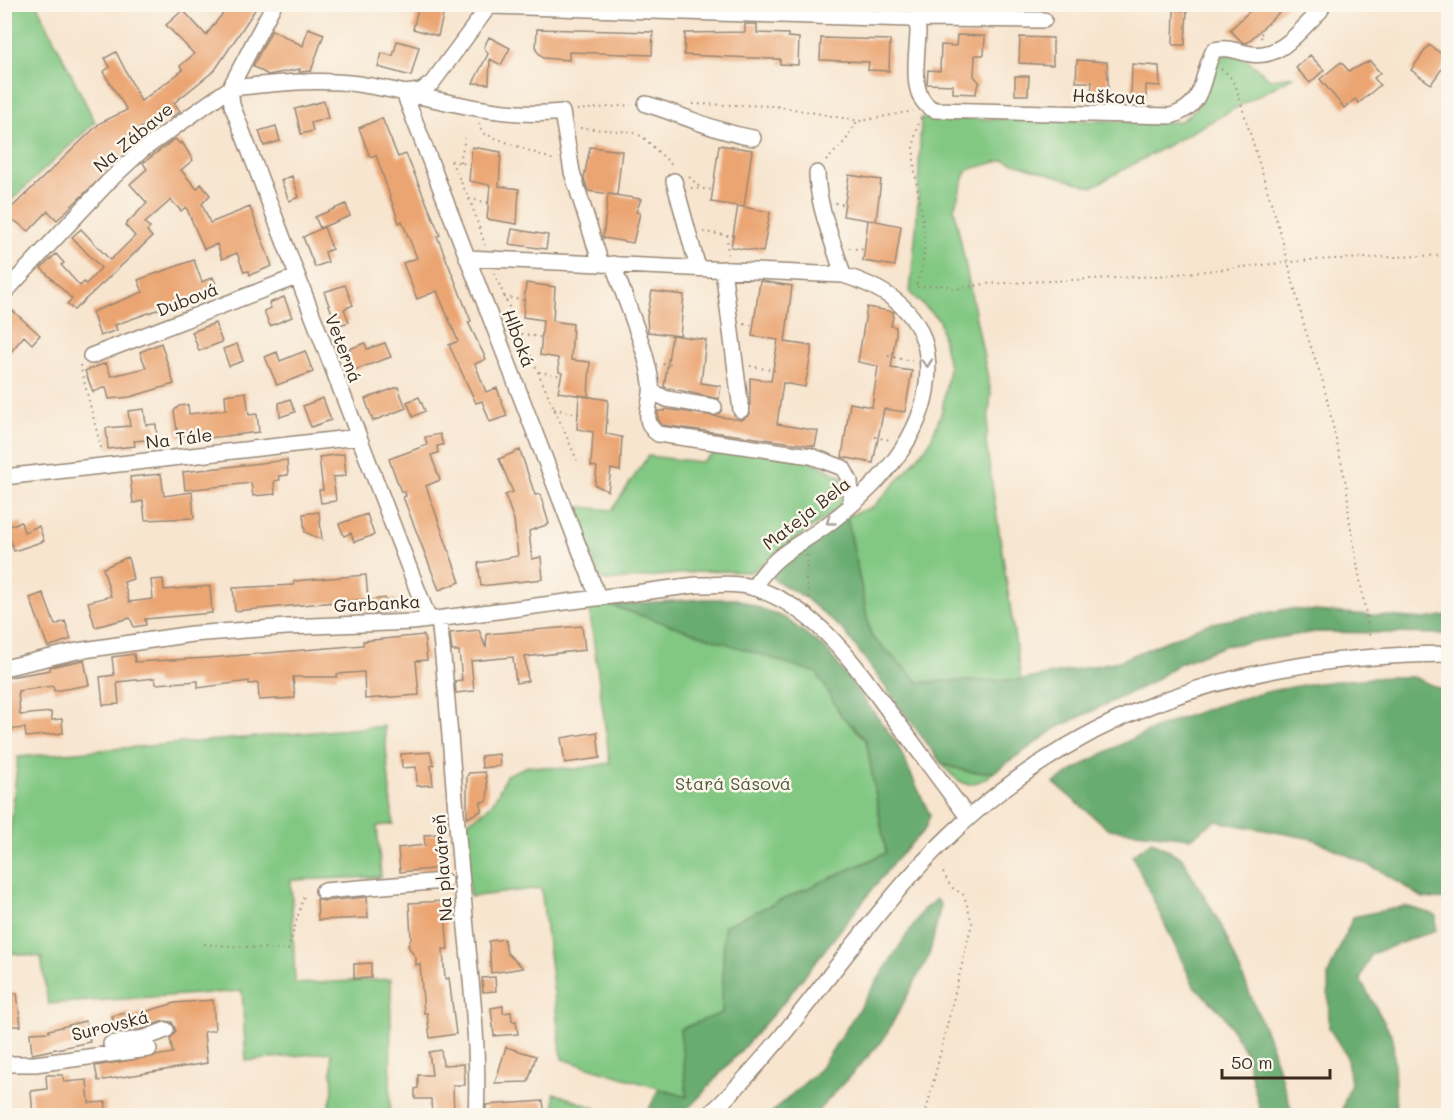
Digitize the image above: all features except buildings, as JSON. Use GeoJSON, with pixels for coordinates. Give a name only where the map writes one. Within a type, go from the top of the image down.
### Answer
{"type":"FeatureCollection","features":[{"type":"Feature","properties":{"kind":"street","name":"Na Zábave"},"geometry":{"type":"LineString","coordinates":[[4,294],[110,180],[141,151],[230,88],[274,4]]}},
{"type":"Feature","properties":{"kind":"street"},"geometry":{"type":"LineString","coordinates":[[1208,63],[1214,50],[1224,47],[1252,54],[1269,55],[1280,49],[1320,11],[1323,4]]}},
{"type":"Feature","properties":{"kind":"street"},"geometry":{"type":"LineString","coordinates":[[404,93],[421,91],[432,83],[489,5],[755,9],[1044,20]]}},
{"type":"Feature","properties":{"kind":"street"},"geometry":{"type":"LineString","coordinates":[[907,14],[917,23],[917,93],[926,107]]}},
{"type":"Feature","properties":{"kind":"street","name":"Haškova"},"geometry":{"type":"LineString","coordinates":[[926,107],[946,110],[1171,116],[1185,111],[1194,104],[1200,94],[1208,63]]}},
{"type":"Feature","properties":{"kind":"street"},"geometry":{"type":"LineString","coordinates":[[230,88],[324,81],[404,93],[516,115],[562,112],[572,172],[648,369],[652,392],[647,420],[651,429],[658,434],[811,456],[843,468],[860,471]]}},
{"type":"Feature","properties":{"kind":"street","name":"Veterná"},"geometry":{"type":"LineString","coordinates":[[230,88],[232,105],[296,278],[358,437],[434,619]]}},
{"type":"Feature","properties":{"kind":"street","name":"Hlboká"},"geometry":{"type":"LineString","coordinates":[[404,93],[598,597]]}},
{"type":"Feature","properties":{"kind":"street"},"geometry":{"type":"LineString","coordinates":[[646,104],[674,112],[719,132],[753,138]]}},
{"type":"Feature","properties":{"kind":"street"},"geometry":{"type":"LineString","coordinates":[[817,173],[821,211],[829,226],[843,275]]}},
{"type":"Feature","properties":{"kind":"street"},"geometry":{"type":"LineString","coordinates":[[679,175],[688,230],[698,268]]}},
{"type":"Feature","properties":{"kind":"street","name":"Mateja Bela"},"geometry":{"type":"LineString","coordinates":[[467,258],[843,275],[888,294],[907,309],[920,330],[928,363],[928,388],[922,413],[913,434],[884,473],[851,504],[778,556],[753,588]]}},
{"type":"Feature","properties":{"kind":"street"},"geometry":{"type":"LineString","coordinates":[[728,269],[741,410]]}},
{"type":"Feature","properties":{"kind":"street","name":"Dubová"},"geometry":{"type":"LineString","coordinates":[[91,356],[296,278]]}},
{"type":"Feature","properties":{"kind":"street"},"geometry":{"type":"LineString","coordinates":[[652,392],[667,399],[714,407]]}},
{"type":"Feature","properties":{"kind":"street","name":"Na Tále"},"geometry":{"type":"LineString","coordinates":[[4,477],[358,437]]}},
{"type":"Feature","properties":{"kind":"street"},"geometry":{"type":"LineString","coordinates":[[843,468],[850,481],[851,504]]}},
{"type":"Feature","properties":{"kind":"street","name":"Garbanka"},"geometry":{"type":"LineString","coordinates":[[4,668],[77,651],[192,634],[434,619],[696,585],[732,585],[753,588],[785,601],[812,618],[839,645],[968,817]]}},
{"type":"Feature","properties":{"kind":"street","name":"Na plaváreň"},"geometry":{"type":"LineString","coordinates":[[434,619],[450,711],[461,880],[476,1034],[476,1116]]}},
{"type":"Feature","properties":{"kind":"street"},"geometry":{"type":"LineString","coordinates":[[708,1116],[769,1052],[906,881],[968,817],[1004,788],[1060,750],[1123,717],[1160,701],[1242,675],[1338,658],[1449,654]]}},
{"type":"Feature","properties":{"kind":"street"},"geometry":{"type":"LineString","coordinates":[[323,891],[444,881]]}},
{"type":"Feature","properties":{"kind":"street","name":"Surovská"},"geometry":{"type":"LineString","coordinates":[[64,1060],[73,1052],[85,1048],[145,1038],[166,1030]]}},
{"type":"Feature","properties":{"kind":"street","name":"Surovská"},"geometry":{"type":"LineString","coordinates":[[4,1064],[35,1064],[148,1049]]}},
{"type":"Feature","properties":{"kind":"path"},"geometry":{"type":"LineString","coordinates":[[1294,4],[1300,10]]}},
{"type":"Feature","properties":{"kind":"path"},"geometry":{"type":"LineString","coordinates":[[1262,33],[1259,36],[1265,42]]}},
{"type":"Feature","properties":{"kind":"path"},"geometry":{"type":"LineString","coordinates":[[1208,63],[1229,75],[1236,87],[1289,262],[1305,328],[1323,382],[1347,488],[1349,517],[1370,637]]}},
{"type":"Feature","properties":{"kind":"path"},"geometry":{"type":"LineString","coordinates":[[562,112],[646,104]]}},
{"type":"Feature","properties":{"kind":"path"},"geometry":{"type":"LineString","coordinates":[[692,104],[767,105],[857,121],[884,118],[926,107]]}},
{"type":"Feature","properties":{"kind":"path"},"geometry":{"type":"LineString","coordinates":[[926,107],[914,138],[924,247],[923,265],[915,287],[945,285],[955,289],[984,284],[1157,276],[1289,262],[1449,255]]}},
{"type":"Feature","properties":{"kind":"path"},"geometry":{"type":"LineString","coordinates":[[476,108],[482,133],[555,161],[572,172]]}},
{"type":"Feature","properties":{"kind":"path"},"geometry":{"type":"LineString","coordinates":[[817,173],[846,140],[857,121]]}},
{"type":"Feature","properties":{"kind":"path"},"geometry":{"type":"LineString","coordinates":[[564,128],[632,132],[643,137],[679,175],[702,189]]}},
{"type":"Feature","properties":{"kind":"path"},"geometry":{"type":"LineString","coordinates":[[460,162],[465,138]]}},
{"type":"Feature","properties":{"kind":"path"},"geometry":{"type":"LineString","coordinates":[[473,165],[451,161],[469,199],[504,297],[577,460]]}},
{"type":"Feature","properties":{"kind":"path"},"geometry":{"type":"LineString","coordinates":[[692,188],[715,190]]}},
{"type":"Feature","properties":{"kind":"path"},"geometry":{"type":"LineString","coordinates":[[469,199],[492,203]]}},
{"type":"Feature","properties":{"kind":"path"},"geometry":{"type":"LineString","coordinates":[[688,230],[735,236]]}},
{"type":"Feature","properties":{"kind":"path"},"geometry":{"type":"LineString","coordinates":[[727,235],[728,269]]}},
{"type":"Feature","properties":{"kind":"path"},"geometry":{"type":"LineString","coordinates":[[504,297],[527,301]]}},
{"type":"Feature","properties":{"kind":"path"},"geometry":{"type":"LineString","coordinates":[[520,334],[545,338]]}},
{"type":"Feature","properties":{"kind":"path"},"geometry":{"type":"LineString","coordinates":[[91,356],[83,360],[79,367],[106,466]]}},
{"type":"Feature","properties":{"kind":"path"},"geometry":{"type":"LineString","coordinates":[[888,356],[928,363]]}},
{"type":"Feature","properties":{"kind":"path"},"geometry":{"type":"LineString","coordinates":[[735,364],[777,370]]}},
{"type":"Feature","properties":{"kind":"path"},"geometry":{"type":"LineString","coordinates":[[537,372],[562,376]]}},
{"type":"Feature","properties":{"kind":"path"},"geometry":{"type":"LineString","coordinates":[[554,409],[580,414]]}},
{"type":"Feature","properties":{"kind":"path"},"geometry":{"type":"LineString","coordinates":[[812,606],[806,582],[807,559],[817,530]]}},
{"type":"Feature","properties":{"kind":"path"},"geometry":{"type":"LineString","coordinates":[[925,1116],[972,923],[964,895],[951,887],[941,869]]}},
{"type":"Feature","properties":{"kind":"path"},"geometry":{"type":"LineString","coordinates":[[204,944],[288,950],[304,895]]}},
{"type":"Feature","properties":{"kind":"green space"},"geometry":{"type":"Polygon","coordinates":[[[5,4],[37,5],[95,122],[5,206],[5,4]]]}},
{"type":"Feature","properties":{"kind":"green space"},"geometry":{"type":"Polygon","coordinates":[[[1229,54],[1246,59],[1270,79],[1294,76],[1092,187],[1004,160],[967,170],[954,208],[991,393],[986,443],[1021,680],[919,682],[871,636],[847,516],[873,507],[902,476],[930,442],[942,411],[949,367],[939,320],[910,293],[917,218],[921,118],[1179,122],[1200,103],[1215,59],[1229,54]]]}},
{"type":"Feature","properties":{"kind":"green space"},"geometry":{"type":"Polygon","coordinates":[[[723,448],[807,459],[842,477],[844,495],[839,508],[751,572],[708,571],[606,581],[600,578],[573,506],[612,510],[648,456],[701,462],[723,448]]]}},
{"type":"Feature","properties":{"kind":"green space"},"geometry":{"type":"Polygon","coordinates":[[[847,516],[871,636],[919,682],[1021,680],[1119,661],[1207,624],[1287,609],[1425,619],[1448,615],[1448,634],[1316,632],[1224,646],[1178,664],[1152,682],[1057,728],[994,772],[969,772],[942,764],[845,632],[804,597],[772,578],[773,572],[847,516]]]}},
{"type":"Feature","properties":{"kind":"green space"},"geometry":{"type":"Polygon","coordinates":[[[737,599],[785,618],[826,649],[896,742],[930,815],[925,829],[893,863],[783,1003],[694,1103],[679,1115],[646,1115],[659,1089],[687,1097],[680,1029],[722,1013],[724,926],[886,853],[866,740],[841,715],[817,673],[609,605],[737,599]]]}},
{"type":"Feature","properties":{"kind":"green space","name":"Stará Sásová"},"geometry":{"type":"Polygon","coordinates":[[[609,605],[817,673],[841,715],[866,740],[886,853],[724,926],[722,1013],[680,1029],[687,1097],[562,1059],[541,888],[470,897],[463,824],[491,805],[506,775],[528,766],[575,769],[610,763],[589,607],[609,605]]]}},
{"type":"Feature","properties":{"kind":"green space"},"geometry":{"type":"Polygon","coordinates":[[[1388,677],[1414,677],[1448,693],[1448,900],[1423,898],[1381,871],[1313,839],[1215,821],[1191,838],[1108,829],[1054,783],[1146,732],[1215,706],[1285,688],[1388,677]]]}},
{"type":"Feature","properties":{"kind":"green space"},"geometry":{"type":"Polygon","coordinates":[[[384,726],[393,824],[377,826],[381,877],[291,880],[295,984],[391,979],[390,1115],[327,1115],[333,1091],[331,1052],[246,1061],[242,991],[48,1004],[41,957],[5,952],[5,880],[18,757],[384,726]]]}},
{"type":"Feature","properties":{"kind":"green space"},"geometry":{"type":"Polygon","coordinates":[[[942,764],[969,772],[994,772],[978,782],[966,784],[955,778],[942,764]]]}},
{"type":"Feature","properties":{"kind":"green space"},"geometry":{"type":"Polygon","coordinates":[[[1152,841],[1182,858],[1222,927],[1270,1042],[1293,1115],[1261,1114],[1245,1052],[1223,1014],[1194,986],[1132,855],[1152,841]]]}},
{"type":"Feature","properties":{"kind":"green space"},"geometry":{"type":"Polygon","coordinates":[[[936,899],[941,905],[929,956],[883,1040],[814,1115],[769,1115],[820,1069],[923,910],[936,899]]]}},
{"type":"Feature","properties":{"kind":"green space"},"geometry":{"type":"Polygon","coordinates":[[[1405,906],[1436,915],[1436,930],[1371,954],[1360,979],[1393,1038],[1396,1115],[1340,1115],[1351,1083],[1346,1055],[1329,1028],[1328,975],[1353,917],[1405,906]]]}},
{"type":"Feature","properties":{"kind":"green space"},"geometry":{"type":"Polygon","coordinates":[[[554,1093],[609,1113],[609,1115],[555,1115],[554,1093]]]}}]}
